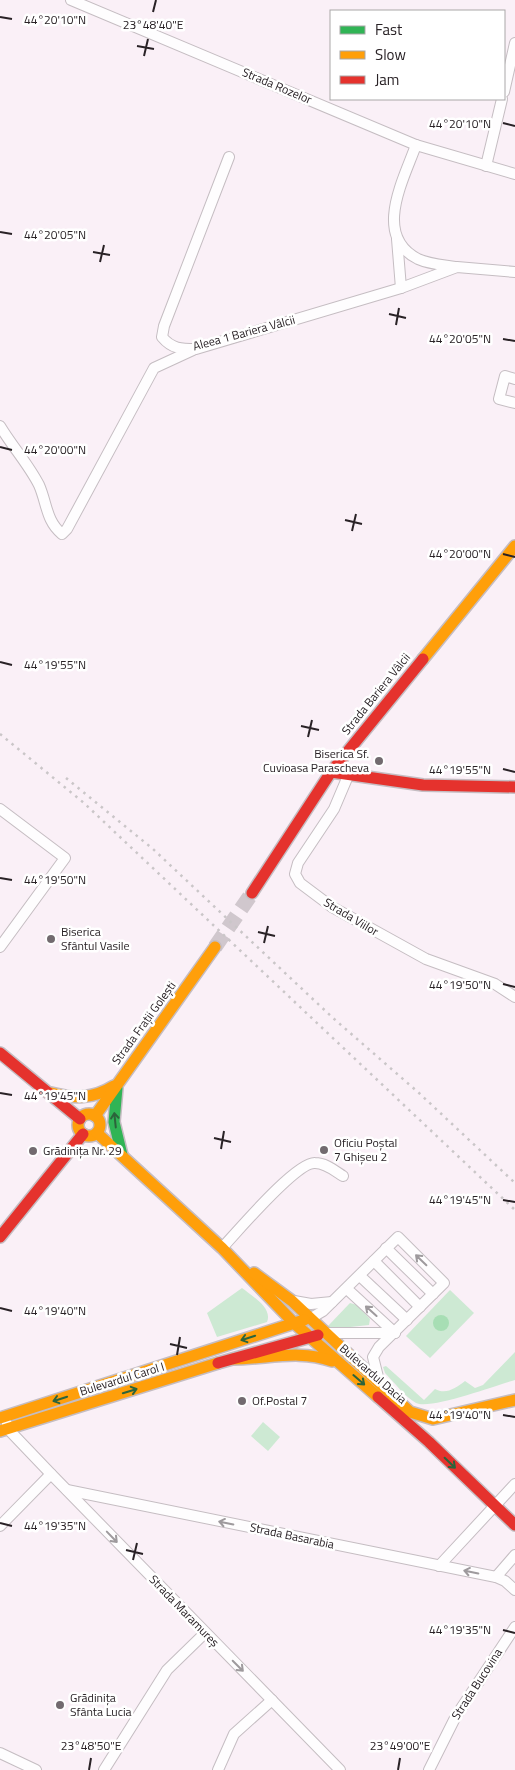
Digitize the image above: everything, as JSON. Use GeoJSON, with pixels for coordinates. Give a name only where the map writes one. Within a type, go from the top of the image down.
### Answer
{"type":"FeatureCollection","features":[{"type":"Feature","properties":{"kind":"main road","name":"Strada Bariera Vâlcii"},"geometry":{"type":"LineString","coordinates":[[252,893],[330,772],[515,546]]}},
{"type":"Feature","properties":{"kind":"main road"},"geometry":{"type":"LineString","coordinates":[[330,772],[372,781],[451,787],[515,787]]}},
{"type":"Feature","properties":{"kind":"main road","name":"Strada Frații Golești"},"geometry":{"type":"LineString","coordinates":[[95,1116],[215,947]]}},
{"type":"Feature","properties":{"kind":"main road"},"geometry":{"type":"LineString","coordinates":[[0,1054],[80,1119]]}},
{"type":"Feature","properties":{"kind":"main road"},"geometry":{"type":"LineString","coordinates":[[48,1093],[64,1097],[89,1099],[104,1094],[117,1084]]}},
{"type":"Feature","properties":{"kind":"main road"},"geometry":{"type":"LineString","coordinates":[[117,1084],[114,1116],[122,1155]]}},
{"type":"Feature","properties":{"kind":"main road"},"geometry":{"type":"LineString","coordinates":[[86,1114],[95,1116],[100,1123],[97,1133],[91,1136],[82,1134],[78,1126],[80,1119],[86,1114]]}},
{"type":"Feature","properties":{"kind":"main road","name":"Bulevardul Dacia"},"geometry":{"type":"LineString","coordinates":[[97,1133],[238,1263],[269,1299],[294,1323],[428,1442],[515,1525]]}},
{"type":"Feature","properties":{"kind":"main road"},"geometry":{"type":"LineString","coordinates":[[0,1237],[82,1134]]}},
{"type":"Feature","properties":{"kind":"main road","name":"Bulevardul Dacia"},"geometry":{"type":"LineString","coordinates":[[238,1263],[292,1301],[410,1412],[433,1419]]}},
{"type":"Feature","properties":{"kind":"main road","name":"Bulevardul Carol I"},"geometry":{"type":"LineString","coordinates":[[2,1418],[311,1318]]}},
{"type":"Feature","properties":{"kind":"main road","name":"Bulevardul Carol I"},"geometry":{"type":"LineString","coordinates":[[4,1430],[233,1359],[327,1333]]}},
{"type":"Feature","properties":{"kind":"main road"},"geometry":{"type":"LineString","coordinates":[[233,1359],[256,1360],[306,1353],[320,1356],[343,1366]]}},
{"type":"Feature","properties":{"kind":"main road"},"geometry":{"type":"LineString","coordinates":[[428,1442],[433,1419],[515,1400]]}},
{"type":"Feature","properties":{"kind":"street","name":"Strada Rozelor"},"geometry":{"type":"LineString","coordinates":[[71,0],[416,145],[515,174]]}},
{"type":"Feature","properties":{"kind":"street"},"geometry":{"type":"LineString","coordinates":[[505,88],[515,43]]}},
{"type":"Feature","properties":{"kind":"street"},"geometry":{"type":"LineString","coordinates":[[486,166],[502,100]]}},
{"type":"Feature","properties":{"kind":"street"},"geometry":{"type":"LineString","coordinates":[[416,145],[393,214],[393,227],[397,238],[405,250],[418,259],[457,268]]}},
{"type":"Feature","properties":{"kind":"street","name":"Aleea 1 Bariera Vâlcii"},"geometry":{"type":"LineString","coordinates":[[230,157],[162,337],[168,345],[178,349],[196,349],[401,288],[457,268],[515,272]]}},
{"type":"Feature","properties":{"kind":"street"},"geometry":{"type":"LineString","coordinates":[[397,238],[401,288]]}},
{"type":"Feature","properties":{"kind":"street"},"geometry":{"type":"LineString","coordinates":[[0,426],[39,486],[48,516],[55,528],[62,534],[67,529],[154,368],[196,349]]}},
{"type":"Feature","properties":{"kind":"street"},"geometry":{"type":"LineString","coordinates":[[515,378],[505,376],[499,399],[515,403]]}},
{"type":"Feature","properties":{"kind":"street","name":"Strada Viilor"},"geometry":{"type":"LineString","coordinates":[[348,776],[334,809],[298,863],[295,874],[300,884],[332,908],[381,936],[426,959],[495,984],[515,997]]}},
{"type":"Feature","properties":{"kind":"street"},"geometry":{"type":"LineString","coordinates":[[0,809],[65,858],[0,947]]}},
{"type":"Feature","properties":{"kind":"street"},"geometry":{"type":"LineString","coordinates":[[222,1248],[289,1177],[308,1164],[324,1164],[343,1176]]}},
{"type":"Feature","properties":{"kind":"street"},"geometry":{"type":"LineString","coordinates":[[311,1318],[323,1311],[398,1237],[444,1283],[380,1347],[373,1357],[379,1383]]}},
{"type":"Feature","properties":{"kind":"street"},"geometry":{"type":"LineString","coordinates":[[386,1248],[433,1294]]}},
{"type":"Feature","properties":{"kind":"street"},"geometry":{"type":"LineString","coordinates":[[374,1261],[420,1307]]}},
{"type":"Feature","properties":{"kind":"street"},"geometry":{"type":"LineString","coordinates":[[360,1276],[407,1320]]}},
{"type":"Feature","properties":{"kind":"street"},"geometry":{"type":"LineString","coordinates":[[346,1289],[395,1333]]}},
{"type":"Feature","properties":{"kind":"street"},"geometry":{"type":"LineString","coordinates":[[292,1301],[311,1304],[332,1302]]}},
{"type":"Feature","properties":{"kind":"street"},"geometry":{"type":"LineString","coordinates":[[327,1333],[395,1333]]}},
{"type":"Feature","properties":{"kind":"street"},"geometry":{"type":"LineString","coordinates":[[2,1418],[4,1430]]}},
{"type":"Feature","properties":{"kind":"street","name":"Strada Maramureș"},"geometry":{"type":"LineString","coordinates":[[4,1430],[66,1489],[340,1770]]}},
{"type":"Feature","properties":{"kind":"street"},"geometry":{"type":"LineString","coordinates":[[0,1526],[51,1474]]}},
{"type":"Feature","properties":{"kind":"street"},"geometry":{"type":"LineString","coordinates":[[439,1566],[515,1484]]}},
{"type":"Feature","properties":{"kind":"street","name":"Strada Basarabia"},"geometry":{"type":"LineString","coordinates":[[66,1489],[496,1578],[505,1581],[515,1590]]}},
{"type":"Feature","properties":{"kind":"street"},"geometry":{"type":"LineString","coordinates":[[496,1578],[515,1555]]}},
{"type":"Feature","properties":{"kind":"street","name":"Strada Bucovina"},"geometry":{"type":"LineString","coordinates":[[429,1770],[456,1716],[515,1627]]}},
{"type":"Feature","properties":{"kind":"street"},"geometry":{"type":"LineString","coordinates":[[104,1770],[167,1670],[205,1633]]}},
{"type":"Feature","properties":{"kind":"street"},"geometry":{"type":"LineString","coordinates":[[218,1770],[234,1734],[272,1700]]}},
{"type":"Feature","properties":{"kind":"street"},"geometry":{"type":"LineString","coordinates":[[0,1753],[36,1770]]}},
{"type":"Feature","properties":{"kind":"shaded area"},"geometry":{"type":"Polygon","coordinates":[[[242,1288],[264,1307],[268,1317],[267,1322],[217,1337],[207,1313],[242,1288]]]}},
{"type":"Feature","properties":{"kind":"shaded area"},"geometry":{"type":"Polygon","coordinates":[[[450,1290],[474,1313],[430,1358],[406,1336],[450,1290]]]}},
{"type":"Feature","properties":{"kind":"shaded area"},"geometry":{"type":"Polygon","coordinates":[[[350,1303],[357,1305],[370,1319],[369,1325],[332,1329],[328,1326],[350,1303]]]}},
{"type":"Feature","properties":{"kind":"shaded area"},"geometry":{"type":"Polygon","coordinates":[[[441,1315],[447,1317],[449,1323],[447,1329],[441,1331],[435,1329],[433,1323],[435,1317],[441,1315]]]}},
{"type":"Feature","properties":{"kind":"shaded area"},"geometry":{"type":"Polygon","coordinates":[[[515,1352],[515,1380],[435,1403],[416,1403],[385,1373],[383,1367],[386,1366],[424,1400],[435,1389],[447,1391],[465,1381],[475,1388],[483,1385],[515,1352]]]}},
{"type":"Feature","properties":{"kind":"shaded area"},"geometry":{"type":"Polygon","coordinates":[[[263,1422],[280,1437],[268,1451],[251,1436],[263,1422]]]}},
{"type":"Feature","properties":{"kind":"tunnel"},"geometry":{"type":"LineString","coordinates":[[215,947],[252,893]]}},
{"type":"Feature","properties":{"kind":"railway"},"geometry":{"type":"LineString","coordinates":[[0,734],[84,803],[515,1210]]}},
{"type":"Feature","properties":{"kind":"railway"},"geometry":{"type":"LineString","coordinates":[[66,778],[153,849],[333,1018],[419,1093],[515,1183]]}},
{"type":"Feature","properties":{"kind":"traffic: fast"},"geometry":{"type":"LineString","coordinates":[[117,1088],[114,1122],[122,1155]]}},
{"type":"Feature","properties":{"kind":"traffic: slow"},"geometry":{"type":"LineString","coordinates":[[423,659],[515,546]]}},
{"type":"Feature","properties":{"kind":"traffic: slow"},"geometry":{"type":"LineString","coordinates":[[95,1116],[215,947]]}},
{"type":"Feature","properties":{"kind":"traffic: slow"},"geometry":{"type":"LineString","coordinates":[[51,1093],[83,1097],[91,1096],[114,1086]]}},
{"type":"Feature","properties":{"kind":"traffic: slow"},"geometry":{"type":"LineString","coordinates":[[89,1114],[97,1117],[100,1125],[97,1133],[89,1136],[81,1133],[78,1125],[81,1117],[89,1114]]}},
{"type":"Feature","properties":{"kind":"traffic: slow"},"geometry":{"type":"LineString","coordinates":[[97,1133],[222,1248],[294,1323],[378,1397]]}},
{"type":"Feature","properties":{"kind":"traffic: slow"},"geometry":{"type":"LineString","coordinates":[[254,1273],[292,1301],[410,1412],[433,1419],[515,1400]]}},
{"type":"Feature","properties":{"kind":"traffic: slow"},"geometry":{"type":"LineString","coordinates":[[0,1418],[304,1320]]}},
{"type":"Feature","properties":{"kind":"traffic: slow"},"geometry":{"type":"LineString","coordinates":[[233,1359],[295,1355],[320,1357],[332,1361]]}},
{"type":"Feature","properties":{"kind":"traffic: slow"},"geometry":{"type":"LineString","coordinates":[[0,1431],[218,1363]]}},
{"type":"Feature","properties":{"kind":"traffic: jam"},"geometry":{"type":"LineString","coordinates":[[252,893],[331,772],[423,659]]}},
{"type":"Feature","properties":{"kind":"traffic: jam"},"geometry":{"type":"LineString","coordinates":[[331,772],[423,785],[515,787]]}},
{"type":"Feature","properties":{"kind":"traffic: jam"},"geometry":{"type":"LineString","coordinates":[[0,1053],[80,1119]]}},
{"type":"Feature","properties":{"kind":"traffic: jam"},"geometry":{"type":"LineString","coordinates":[[0,1237],[83,1134]]}},
{"type":"Feature","properties":{"kind":"traffic: jam"},"geometry":{"type":"LineString","coordinates":[[218,1363],[318,1335]]}},
{"type":"Feature","properties":{"kind":"traffic: jam"},"geometry":{"type":"LineString","coordinates":[[378,1397],[429,1442],[515,1525]]}},
{"type":"Feature","properties":{"kind":"place","name":"Biserica Sf. Cuvioasa Parascheva"},"geometry":{"type":"Point","coordinates":[379,761]}},
{"type":"Feature","properties":{"kind":"place","name":"Biserica Sfântul Vasile"},"geometry":{"type":"Point","coordinates":[51,939]}},
{"type":"Feature","properties":{"kind":"place","name":"Oficiu Poștal 7 Ghișeu 2"},"geometry":{"type":"Point","coordinates":[324,1150]}},
{"type":"Feature","properties":{"kind":"place","name":"Grădinița Nr. 29"},"geometry":{"type":"Point","coordinates":[33,1151]}},
{"type":"Feature","properties":{"kind":"place","name":"Of.Postal 7"},"geometry":{"type":"Point","coordinates":[242,1401]}},
{"type":"Feature","properties":{"kind":"place","name":"Grădinița Sfânta Lucia"},"geometry":{"type":"Point","coordinates":[60,1705]}}]}
